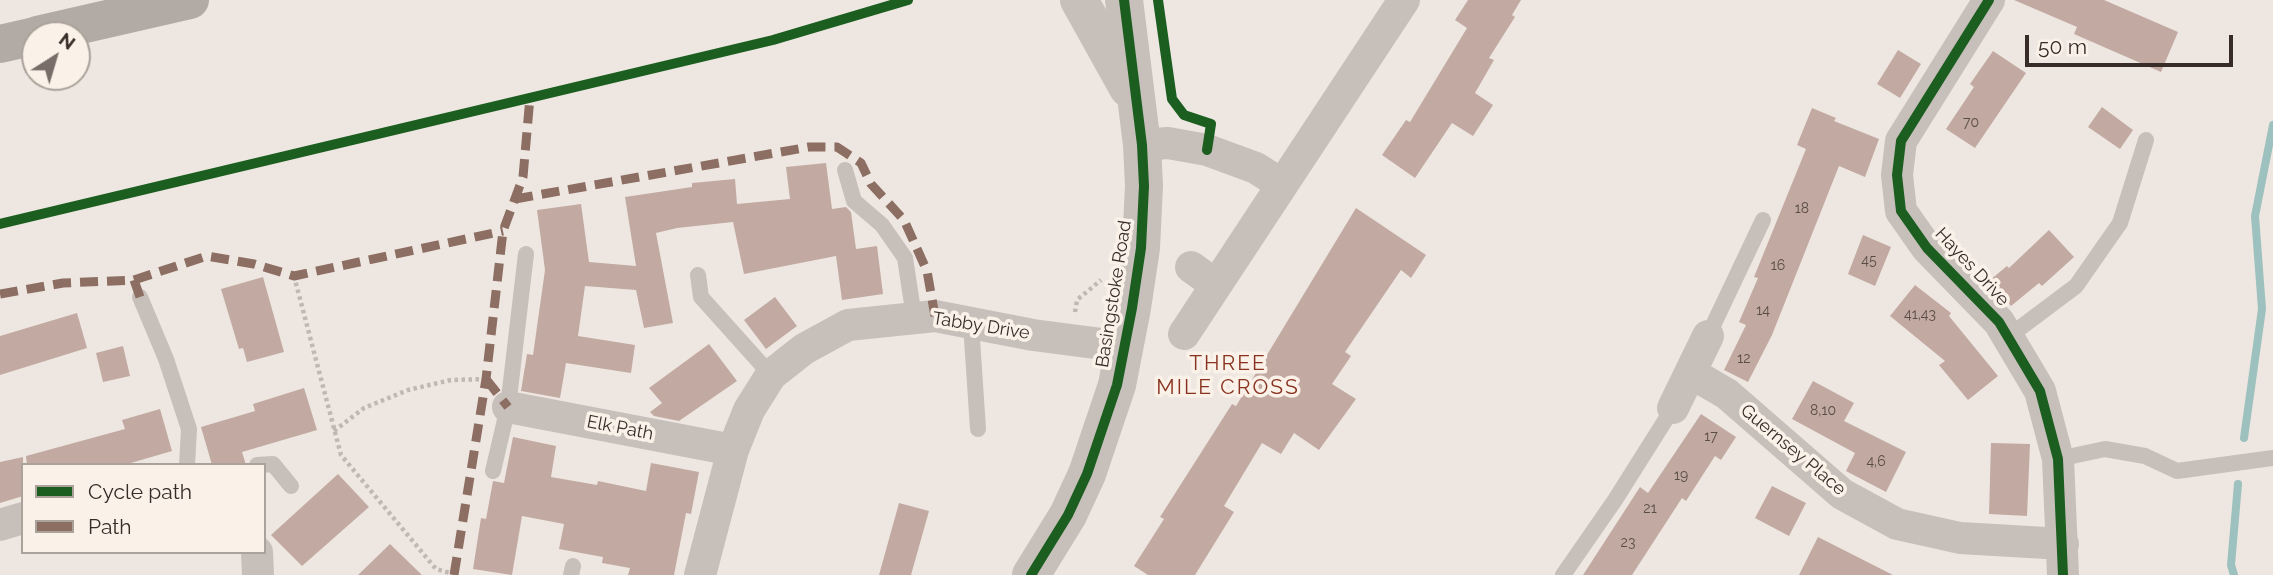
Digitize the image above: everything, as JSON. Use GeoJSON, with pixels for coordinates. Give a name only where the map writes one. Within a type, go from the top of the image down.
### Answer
{"type":"FeatureCollection","features":[{"type":"Feature","properties":{"kind":"highway"},"geometry":{"type":"LineString","coordinates":[[91,22],[190,0]]}},
{"type":"Feature","properties":{"kind":"highway"},"geometry":{"type":"LineString","coordinates":[[0,44],[21,39]]}},
{"type":"Feature","properties":{"kind":"street"},"geometry":{"type":"LineString","coordinates":[[1079,0],[1135,99]]}},
{"type":"Feature","properties":{"kind":"street","name":"Basingstoke Road"},"geometry":{"type":"LineString","coordinates":[[1031,575],[1068,515],[1087,474],[1117,385],[1125,347],[1143,216],[1142,145],[1124,0]]}},
{"type":"Feature","properties":{"kind":"street"},"geometry":{"type":"LineString","coordinates":[[1184,334],[1203,276],[1282,184],[1404,0]]}},
{"type":"Feature","properties":{"kind":"street","name":"Hayes Drive"},"geometry":{"type":"LineString","coordinates":[[1989,0],[1901,141],[1898,175],[1901,211],[1920,239],[1999,322],[2040,391],[2058,458],[2063,560]]}},
{"type":"Feature","properties":{"kind":"street"},"geometry":{"type":"LineString","coordinates":[[1142,145],[1168,143],[1207,150],[1256,168],[1282,184]]}},
{"type":"Feature","properties":{"kind":"street","name":"Tabby Drive"},"geometry":{"type":"LineString","coordinates":[[700,575],[733,450],[750,410],[771,375],[804,349],[848,326],[935,316],[1125,347]]}},
{"type":"Feature","properties":{"kind":"street"},"geometry":{"type":"LineString","coordinates":[[1673,408],[1708,336]]}},
{"type":"Feature","properties":{"kind":"street","name":"Guernsey Place"},"geometry":{"type":"LineString","coordinates":[[1691,373],[1727,394],[1842,494],[1897,524],[2063,560]]}},
{"type":"Feature","properties":{"kind":"street","name":"Elk Path"},"geometry":{"type":"LineString","coordinates":[[508,407],[733,450]]}},
{"type":"Feature","properties":{"kind":"street"},"geometry":{"type":"LineString","coordinates":[[0,525],[21,519]]}},
{"type":"Feature","properties":{"kind":"street"},"geometry":{"type":"LineString","coordinates":[[257,554],[258,575]]}},
{"type":"Feature","properties":{"kind":"lane"},"geometry":{"type":"LineString","coordinates":[[2008,337],[2076,286],[2120,223],[2146,140]]}},
{"type":"Feature","properties":{"kind":"lane"},"geometry":{"type":"LineString","coordinates":[[845,170],[855,201],[882,225],[905,258],[914,317]]}},
{"type":"Feature","properties":{"kind":"lane"},"geometry":{"type":"LineString","coordinates":[[1708,336],[1763,220]]}},
{"type":"Feature","properties":{"kind":"lane"},"geometry":{"type":"LineString","coordinates":[[493,471],[508,407],[526,254]]}},
{"type":"Feature","properties":{"kind":"lane"},"geometry":{"type":"LineString","coordinates":[[698,275],[701,297],[771,375]]}},
{"type":"Feature","properties":{"kind":"lane"},"geometry":{"type":"LineString","coordinates":[[140,297],[166,359],[189,429],[187,463]]}},
{"type":"Feature","properties":{"kind":"lane"},"geometry":{"type":"LineString","coordinates":[[971,324],[978,429]]}},
{"type":"Feature","properties":{"kind":"lane"},"geometry":{"type":"LineString","coordinates":[[1563,575],[1638,466],[1673,408]]}},
{"type":"Feature","properties":{"kind":"lane"},"geometry":{"type":"LineString","coordinates":[[2058,458],[2105,449],[2145,456],[2177,471],[2273,458]]}},
{"type":"Feature","properties":{"kind":"lane"},"geometry":{"type":"LineString","coordinates":[[266,464],[273,464],[291,486]]}},
{"type":"Feature","properties":{"kind":"path"},"geometry":{"type":"LineString","coordinates":[[294,276],[341,455],[436,569],[454,574]]}},
{"type":"Feature","properties":{"kind":"path"},"geometry":{"type":"LineString","coordinates":[[334,431],[364,408],[408,390],[452,380],[486,379]]}},
{"type":"Feature","properties":{"kind":"building"},"geometry":{"type":"Polygon","coordinates":[[[1468,0],[1521,0],[1512,15],[1515,17],[1489,58],[1494,60],[1475,93],[1493,105],[1473,136],[1452,123],[1415,178],[1382,155],[1406,120],[1410,122],[1467,28],[1455,20],[1468,0]]]}},
{"type":"Feature","properties":{"kind":"building"},"geometry":{"type":"Polygon","coordinates":[[[2014,0],[2104,0],[2178,32],[2161,72],[2074,34],[2077,27],[2014,0]]]}},
{"type":"Feature","properties":{"kind":"building"},"geometry":{"type":"Polygon","coordinates":[[[1898,50],[1921,64],[1900,98],[1877,84],[1898,50]]]}},
{"type":"Feature","properties":{"kind":"building"},"geometry":{"type":"Polygon","coordinates":[[[1993,51],[2026,73],[1975,148],[1946,129],[1974,87],[1970,84],[1993,51]]]}},
{"type":"Feature","properties":{"kind":"building"},"geometry":{"type":"Polygon","coordinates":[[[2102,107],[2133,130],[2120,149],[2088,127],[2102,107]]]}},
{"type":"Feature","properties":{"kind":"building"},"geometry":{"type":"Polygon","coordinates":[[[1812,108],[1836,118],[1834,121],[1879,139],[1865,177],[1839,166],[1772,335],[1748,382],[1724,370],[1746,325],[1739,322],[1758,278],[1754,277],[1806,149],[1797,145],[1812,108]]]}},
{"type":"Feature","properties":{"kind":"building"},"geometry":{"type":"Polygon","coordinates":[[[826,163],[832,209],[846,207],[851,212],[856,249],[877,246],[883,294],[842,300],[836,256],[744,274],[733,222],[656,233],[673,323],[644,328],[636,290],[585,286],[578,336],[635,345],[631,373],[566,363],[560,398],[521,391],[527,354],[533,355],[545,270],[537,210],[581,204],[589,262],[636,266],[625,197],[692,187],[692,183],[735,179],[737,204],[790,199],[786,167],[826,163]]]}},
{"type":"Feature","properties":{"kind":"building"},"geometry":{"type":"Polygon","coordinates":[[[1356,208],[1426,255],[1411,278],[1401,270],[1345,352],[1351,356],[1332,384],[1356,399],[1319,450],[1294,433],[1281,454],[1262,443],[1224,506],[1234,512],[1195,575],[1148,575],[1134,566],[1164,519],[1160,517],[1232,404],[1236,406],[1356,208]]]}},
{"type":"Feature","properties":{"kind":"building"},"geometry":{"type":"Polygon","coordinates":[[[2049,230],[2074,257],[2042,286],[2039,283],[2011,306],[1990,280],[2007,266],[2009,268],[2049,230]]]}},
{"type":"Feature","properties":{"kind":"building"},"geometry":{"type":"Polygon","coordinates":[[[1863,235],[1891,247],[1875,286],[1848,274],[1863,235]]]}},
{"type":"Feature","properties":{"kind":"building"},"geometry":{"type":"Polygon","coordinates":[[[263,277],[284,352],[247,362],[243,348],[239,349],[221,289],[263,277]]]}},
{"type":"Feature","properties":{"kind":"building"},"geometry":{"type":"Polygon","coordinates":[[[1915,285],[1951,313],[1949,316],[1998,376],[1968,400],[1939,365],[1945,361],[1890,316],[1915,285]]]}},
{"type":"Feature","properties":{"kind":"building"},"geometry":{"type":"Polygon","coordinates":[[[775,297],[797,326],[766,349],[744,320],[775,297]]]}},
{"type":"Feature","properties":{"kind":"building"},"geometry":{"type":"Polygon","coordinates":[[[77,313],[87,348],[0,375],[0,336],[77,313]]]}},
{"type":"Feature","properties":{"kind":"building"},"geometry":{"type":"Polygon","coordinates":[[[709,344],[737,381],[679,421],[654,416],[650,412],[662,403],[649,388],[709,344]]]}},
{"type":"Feature","properties":{"kind":"building"},"geometry":{"type":"Polygon","coordinates":[[[123,346],[130,376],[103,382],[96,353],[123,346]]]}},
{"type":"Feature","properties":{"kind":"building"},"geometry":{"type":"Polygon","coordinates":[[[1813,381],[1854,403],[1844,421],[1906,452],[1886,492],[1846,471],[1855,453],[1792,419],[1813,381]]]}},
{"type":"Feature","properties":{"kind":"building"},"geometry":{"type":"Polygon","coordinates":[[[304,388],[317,430],[242,452],[245,463],[211,463],[201,427],[255,411],[253,404],[304,388]]]}},
{"type":"Feature","properties":{"kind":"building"},"geometry":{"type":"Polygon","coordinates":[[[160,409],[172,451],[131,463],[27,463],[26,456],[125,429],[122,420],[160,409]]]}},
{"type":"Feature","properties":{"kind":"building"},"geometry":{"type":"Polygon","coordinates":[[[1701,414],[1736,437],[1721,460],[1715,456],[1686,501],[1682,498],[1632,575],[1583,575],[1640,487],[1648,493],[1701,414]]]}},
{"type":"Feature","properties":{"kind":"building"},"geometry":{"type":"Polygon","coordinates":[[[513,437],[556,446],[551,477],[597,485],[598,481],[646,491],[651,463],[699,472],[691,514],[686,513],[674,575],[628,575],[630,568],[602,563],[603,557],[559,549],[564,524],[522,516],[512,575],[473,569],[481,518],[486,519],[493,481],[504,483],[513,437]]]}},
{"type":"Feature","properties":{"kind":"building"},"geometry":{"type":"Polygon","coordinates":[[[1991,443],[2030,444],[2027,516],[1989,514],[1991,443]]]}},
{"type":"Feature","properties":{"kind":"building"},"geometry":{"type":"Polygon","coordinates":[[[23,457],[21,497],[0,503],[0,462],[23,457]]]}},
{"type":"Feature","properties":{"kind":"building"},"geometry":{"type":"Polygon","coordinates":[[[338,474],[369,507],[302,566],[271,535],[338,474]]]}},
{"type":"Feature","properties":{"kind":"building"},"geometry":{"type":"Polygon","coordinates":[[[1772,486],[1806,503],[1789,536],[1755,518],[1772,486]]]}},
{"type":"Feature","properties":{"kind":"building"},"geometry":{"type":"Polygon","coordinates":[[[899,503],[929,511],[911,575],[879,575],[899,503]]]}},
{"type":"Feature","properties":{"kind":"building"},"geometry":{"type":"Polygon","coordinates":[[[1818,537],[1893,575],[1799,575],[1818,537]]]}},
{"type":"Feature","properties":{"kind":"building"},"geometry":{"type":"Polygon","coordinates":[[[390,544],[422,575],[358,575],[390,544]]]}},
{"type":"Feature","properties":{"kind":"waterway"},"geometry":{"type":"LineString","coordinates":[[2244,438],[2262,309],[2255,216],[2273,125]]}},
{"type":"Feature","properties":{"kind":"waterway"},"geometry":{"type":"LineString","coordinates":[[2234,575],[2231,565],[2238,484]]}},
{"type":"Feature","properties":{"kind":"marked path"},"geometry":{"type":"LineString","coordinates":[[454,575],[486,379],[503,231],[523,177],[530,97]]}},
{"type":"Feature","properties":{"kind":"marked path"},"geometry":{"type":"LineString","coordinates":[[515,199],[809,147],[837,147],[861,163],[871,184],[904,220],[927,271],[935,316]]}},
{"type":"Feature","properties":{"kind":"marked path"},"geometry":{"type":"LineString","coordinates":[[0,294],[63,283],[134,280],[207,256],[254,264],[294,276],[503,231]]}},
{"type":"Feature","properties":{"kind":"marked path"},"geometry":{"type":"LineString","coordinates":[[134,280],[140,297]]}},
{"type":"Feature","properties":{"kind":"marked path"},"geometry":{"type":"LineString","coordinates":[[486,379],[508,407]]}},
{"type":"Feature","properties":{"kind":"cycle path"},"geometry":{"type":"LineString","coordinates":[[0,224],[773,40],[908,0]]}},
{"type":"Feature","properties":{"kind":"cycle path"},"geometry":{"type":"LineString","coordinates":[[1031,575],[1068,515],[1087,474],[1117,385],[1132,308],[1141,248],[1144,186],[1142,145],[1124,0]]}},
{"type":"Feature","properties":{"kind":"cycle path"},"geometry":{"type":"LineString","coordinates":[[1158,0],[1172,99],[1184,115],[1211,124],[1207,150]]}},
{"type":"Feature","properties":{"kind":"cycle path"},"geometry":{"type":"LineString","coordinates":[[1989,0],[1901,141],[1897,175],[1901,211],[1927,248],[1999,322],[2040,391],[2058,459],[2063,575]]}},
{"type":"Feature","properties":{"kind":"district","name":"THREE MILE CROSS"},"geometry":{"type":"Point","coordinates":[1228,376]}}]}
